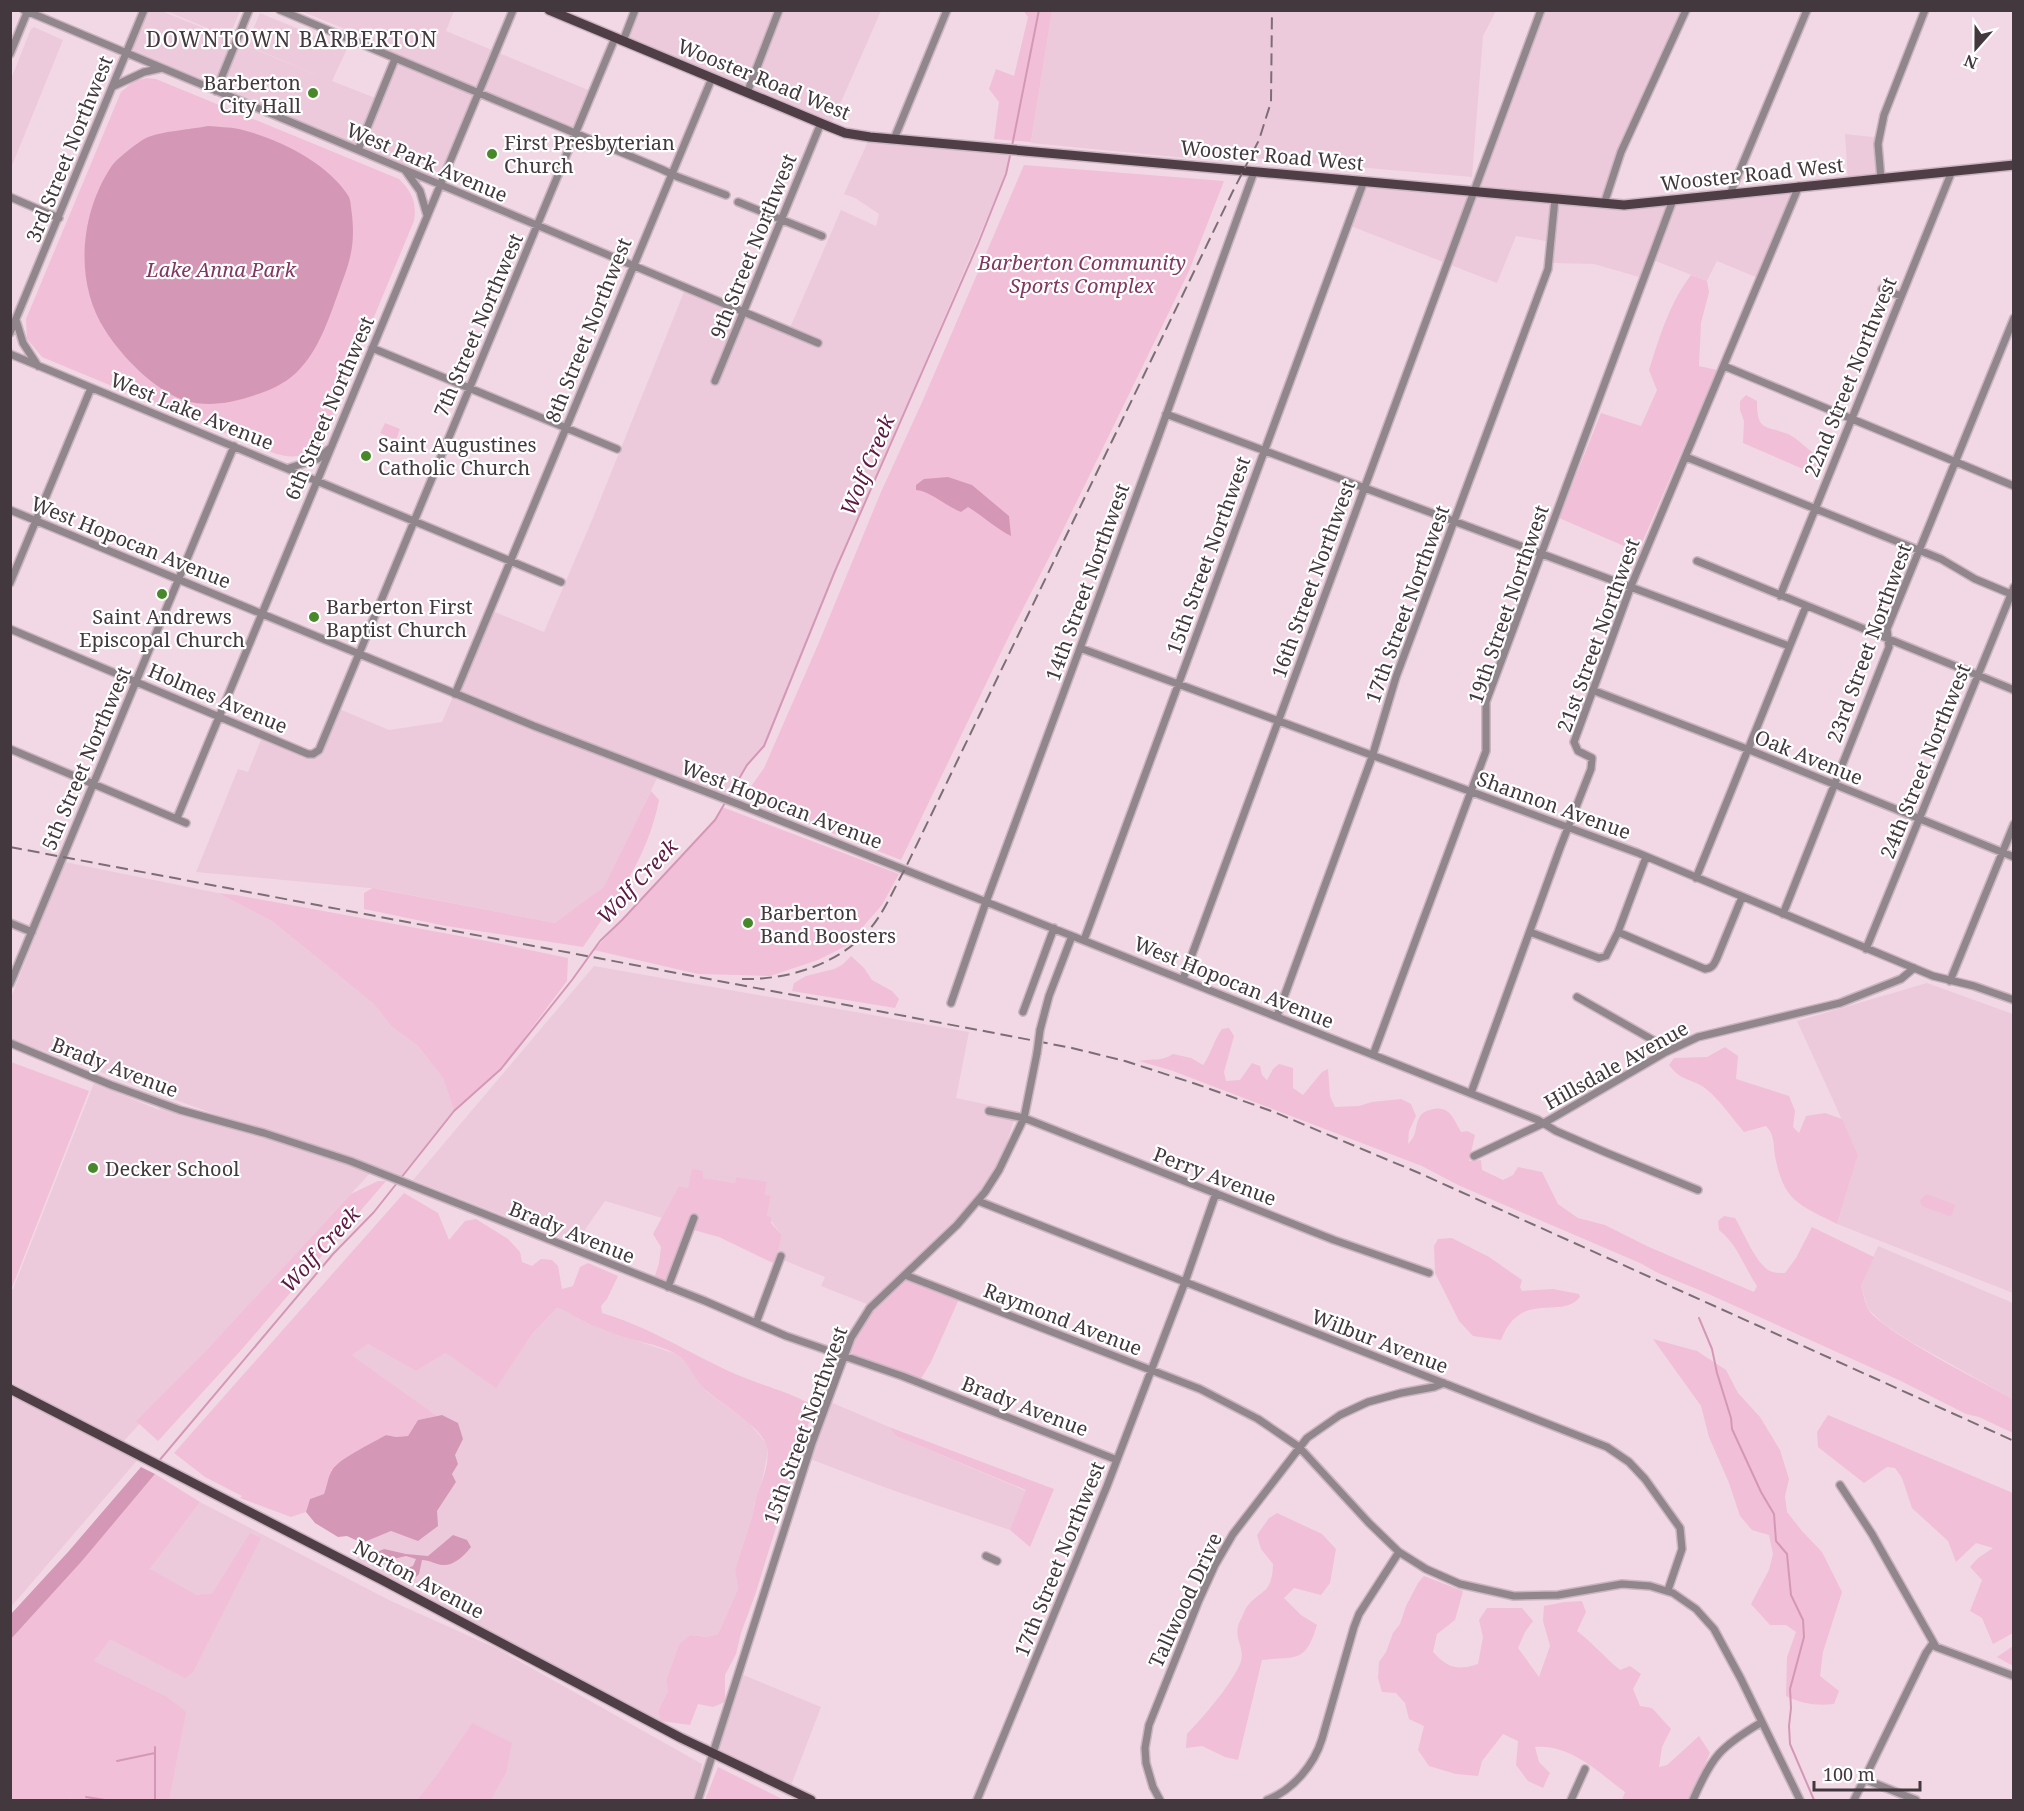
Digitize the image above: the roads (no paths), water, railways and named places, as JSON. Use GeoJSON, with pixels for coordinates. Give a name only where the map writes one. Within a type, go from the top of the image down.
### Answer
{"type":"FeatureCollection","features":[{"type":"Feature","properties":{"kind":"main road","name":"Wooster Road West"},"geometry":{"type":"LineString","coordinates":[[549,10],[821,123],[851,134],[894,139],[1624,205],[2013,165]]}},
{"type":"Feature","properties":{"kind":"main road","name":"Norton Avenue"},"geometry":{"type":"LineString","coordinates":[[10,1389],[384,1581],[713,1755],[811,1800]]}},
{"type":"Feature","properties":{"kind":"street","name":"3rd Street Northwest"},"geometry":{"type":"LineString","coordinates":[[10,333],[144,10]]}},
{"type":"Feature","properties":{"kind":"street"},"geometry":{"type":"LineString","coordinates":[[216,91],[249,10]]}},
{"type":"Feature","properties":{"kind":"street"},"geometry":{"type":"LineString","coordinates":[[280,10],[670,174],[726,195]]}},
{"type":"Feature","properties":{"kind":"street","name":"6th Street Northwest"},"geometry":{"type":"LineString","coordinates":[[177,818],[513,10]]}},
{"type":"Feature","properties":{"kind":"street","name":"7th Street Northwest"},"geometry":{"type":"LineString","coordinates":[[313,754],[319,750],[575,134],[619,39],[636,10]]}},
{"type":"Feature","properties":{"kind":"street"},"geometry":{"type":"LineString","coordinates":[[747,93],[779,10]]}},
{"type":"Feature","properties":{"kind":"street"},"geometry":{"type":"LineString","coordinates":[[894,139],[947,10]]}},
{"type":"Feature","properties":{"kind":"street","name":"16th Street Northwest"},"geometry":{"type":"LineString","coordinates":[[1183,979],[1541,10]]}},
{"type":"Feature","properties":{"kind":"street"},"geometry":{"type":"LineString","coordinates":[[1604,204],[1621,152],[1686,10]]}},
{"type":"Feature","properties":{"kind":"street"},"geometry":{"type":"LineString","coordinates":[[1730,194],[1807,10]]}},
{"type":"Feature","properties":{"kind":"street"},"geometry":{"type":"LineString","coordinates":[[1881,179],[1878,144],[1884,115],[1925,10]]}},
{"type":"Feature","properties":{"kind":"street","name":"West Park Avenue"},"geometry":{"type":"LineString","coordinates":[[27,11],[818,343]]}},
{"type":"Feature","properties":{"kind":"street"},"geometry":{"type":"LineString","coordinates":[[10,54],[27,11]]}},
{"type":"Feature","properties":{"kind":"street"},"geometry":{"type":"LineString","coordinates":[[358,150],[395,58]]}},
{"type":"Feature","properties":{"kind":"street"},"geometry":{"type":"LineString","coordinates":[[114,86],[144,72],[162,68]]}},
{"type":"Feature","properties":{"kind":"street","name":"8th Street Northwest"},"geometry":{"type":"LineString","coordinates":[[455,694],[712,78]]}},
{"type":"Feature","properties":{"kind":"street","name":"9th Street Northwest"},"geometry":{"type":"LineString","coordinates":[[715,381],[821,123]]}},
{"type":"Feature","properties":{"kind":"street"},"geometry":{"type":"LineString","coordinates":[[405,170],[420,191],[427,216]]}},
{"type":"Feature","properties":{"kind":"street","name":"22nd Street Northwest"},"geometry":{"type":"LineString","coordinates":[[1780,596],[1952,171]]}},
{"type":"Feature","properties":{"kind":"street","name":"14th Street Northwest"},"geometry":{"type":"LineString","coordinates":[[951,1003],[1254,172]]}},
{"type":"Feature","properties":{"kind":"street","name":"15th Street Northwest"},"geometry":{"type":"LineString","coordinates":[[1084,940],[1364,181]]}},
{"type":"Feature","properties":{"kind":"street","name":"21st Street Northwest"},"geometry":{"type":"LineString","coordinates":[[1471,1094],[1593,761],[1589,756],[1578,751],[1574,742],[1592,690],[1631,586],[1799,186]]}},
{"type":"Feature","properties":{"kind":"street"},"geometry":{"type":"LineString","coordinates":[[10,197],[59,218]]}},
{"type":"Feature","properties":{"kind":"street","name":"17th Street Northwest"},"geometry":{"type":"LineString","coordinates":[[1276,1016],[1372,757],[1396,677],[1548,269],[1555,199]]}},
{"type":"Feature","properties":{"kind":"street","name":"19th Street Northwest"},"geometry":{"type":"LineString","coordinates":[[1373,1055],[1487,745],[1486,702],[1673,200]]}},
{"type":"Feature","properties":{"kind":"street"},"geometry":{"type":"LineString","coordinates":[[738,201],[822,236]]}},
{"type":"Feature","properties":{"kind":"street"},"geometry":{"type":"LineString","coordinates":[[1882,289],[1901,296]]}},
{"type":"Feature","properties":{"kind":"street","name":"23rd Street Northwest"},"geometry":{"type":"LineString","coordinates":[[1783,914],[1889,647],[1887,629],[2013,318]]}},
{"type":"Feature","properties":{"kind":"street"},"geometry":{"type":"LineString","coordinates":[[16,320],[23,343],[38,366]]}},
{"type":"Feature","properties":{"kind":"street"},"geometry":{"type":"LineString","coordinates":[[372,348],[617,449]]}},
{"type":"Feature","properties":{"kind":"street","name":"West Lake Avenue"},"geometry":{"type":"LineString","coordinates":[[10,354],[561,582]]}},
{"type":"Feature","properties":{"kind":"street"},"geometry":{"type":"LineString","coordinates":[[1724,366],[2013,486]]}},
{"type":"Feature","properties":{"kind":"street"},"geometry":{"type":"LineString","coordinates":[[10,583],[91,388]]}},
{"type":"Feature","properties":{"kind":"street"},"geometry":{"type":"LineString","coordinates":[[1167,414],[1789,646]]}},
{"type":"Feature","properties":{"kind":"street","name":"5th Street Northwest"},"geometry":{"type":"LineString","coordinates":[[10,984],[234,446]]}},
{"type":"Feature","properties":{"kind":"street"},"geometry":{"type":"LineString","coordinates":[[289,468],[318,459],[331,447]]}},
{"type":"Feature","properties":{"kind":"street"},"geometry":{"type":"LineString","coordinates":[[1686,457],[1920,550],[1941,559],[1974,579],[2012,590]]}},
{"type":"Feature","properties":{"kind":"street","name":"West Hopocan Avenue"},"geometry":{"type":"LineString","coordinates":[[10,510],[455,694],[1054,928],[1544,1123],[1556,1131],[1607,1154],[1698,1190]]}},
{"type":"Feature","properties":{"kind":"street"},"geometry":{"type":"LineString","coordinates":[[1697,561],[2013,690]]}},
{"type":"Feature","properties":{"kind":"street","name":"24th Street Northwest"},"geometry":{"type":"LineString","coordinates":[[1866,949],[2012,590]]}},
{"type":"Feature","properties":{"kind":"street"},"geometry":{"type":"LineString","coordinates":[[1696,878],[1806,606]]}},
{"type":"Feature","properties":{"kind":"street","name":"Holmes Avenue"},"geometry":{"type":"LineString","coordinates":[[10,629],[308,754],[313,754]]}},
{"type":"Feature","properties":{"kind":"street","name":"Shannon Avenue"},"geometry":{"type":"LineString","coordinates":[[1080,648],[1647,857],[1914,968],[2013,1000]]}},
{"type":"Feature","properties":{"kind":"street","name":"Oak Avenue"},"geometry":{"type":"LineString","coordinates":[[1592,690],[1747,749],[2013,857]]}},
{"type":"Feature","properties":{"kind":"street"},"geometry":{"type":"LineString","coordinates":[[10,749],[186,823]]}},
{"type":"Feature","properties":{"kind":"street"},"geometry":{"type":"LineString","coordinates":[[1950,981],[2013,824]]}},
{"type":"Feature","properties":{"kind":"street"},"geometry":{"type":"LineString","coordinates":[[1530,932],[1599,958],[1606,956],[1618,932],[1647,857]]}},
{"type":"Feature","properties":{"kind":"street"},"geometry":{"type":"LineString","coordinates":[[1618,932],[1709,969],[1717,958],[1742,897]]}},
{"type":"Feature","properties":{"kind":"street"},"geometry":{"type":"LineString","coordinates":[[10,923],[32,932]]}},
{"type":"Feature","properties":{"kind":"street"},"geometry":{"type":"LineString","coordinates":[[1023,1012],[1054,928]]}},
{"type":"Feature","properties":{"kind":"street","name":"15th Street Northwest"},"geometry":{"type":"LineString","coordinates":[[698,1800],[808,1454],[843,1356],[865,1314],[957,1226],[978,1201],[999,1170],[1024,1118],[1040,1030],[1049,996],[1072,936]]}},
{"type":"Feature","properties":{"kind":"street","name":"Hillsdale Avenue"},"geometry":{"type":"LineString","coordinates":[[1474,1156],[1544,1123],[1698,1037],[1840,1003],[1901,979],[1914,968]]}},
{"type":"Feature","properties":{"kind":"street"},"geometry":{"type":"LineString","coordinates":[[1576,997],[1660,1044],[1666,1053]]}},
{"type":"Feature","properties":{"kind":"street","name":"Brady Avenue"},"geometry":{"type":"LineString","coordinates":[[10,1043],[171,1107],[303,1146],[410,1184],[825,1351],[902,1376],[1117,1460]]}},
{"type":"Feature","properties":{"kind":"street","name":"Perry Avenue"},"geometry":{"type":"LineString","coordinates":[[989,1111],[1024,1118],[1334,1240],[1429,1273]]}},
{"type":"Feature","properties":{"kind":"street","name":"17th Street Northwest"},"geometry":{"type":"LineString","coordinates":[[977,1800],[1117,1460],[1216,1193]]}},
{"type":"Feature","properties":{"kind":"street","name":"Wilbur Avenue"},"geometry":{"type":"LineString","coordinates":[[978,1201],[1607,1447],[1629,1462],[1645,1479],[1680,1528],[1682,1549],[1668,1590]]}},
{"type":"Feature","properties":{"kind":"street"},"geometry":{"type":"LineString","coordinates":[[668,1287],[694,1218]]}},
{"type":"Feature","properties":{"kind":"street"},"geometry":{"type":"LineString","coordinates":[[756,1323],[781,1256]]}},
{"type":"Feature","properties":{"kind":"street","name":"Raymond Avenue"},"geometry":{"type":"LineString","coordinates":[[904,1275],[1209,1394],[1258,1419],[1299,1447],[1369,1523],[1400,1552],[1426,1569],[1460,1584],[1514,1596],[1558,1595],[1622,1584],[1668,1590]]}},
{"type":"Feature","properties":{"kind":"street","name":"Tallwood Drive"},"geometry":{"type":"LineString","coordinates":[[1160,1800],[1149,1778],[1146,1763],[1147,1736],[1153,1714],[1215,1565],[1233,1534],[1299,1447],[1323,1426],[1355,1408],[1384,1396],[1444,1383]]}},
{"type":"Feature","properties":{"kind":"street"},"geometry":{"type":"LineString","coordinates":[[1840,1485],[1872,1534],[1933,1643],[1939,1648],[2013,1676]]}},
{"type":"Feature","properties":{"kind":"street"},"geometry":{"type":"LineString","coordinates":[[1267,1800],[1293,1784],[1315,1755],[1322,1739],[1359,1614],[1400,1552]]}},
{"type":"Feature","properties":{"kind":"street"},"geometry":{"type":"LineString","coordinates":[[986,1556],[998,1561]]}},
{"type":"Feature","properties":{"kind":"street"},"geometry":{"type":"LineString","coordinates":[[1668,1590],[1689,1604],[1714,1629],[1800,1800]]}},
{"type":"Feature","properties":{"kind":"street"},"geometry":{"type":"LineString","coordinates":[[1854,1800],[1933,1643]]}},
{"type":"Feature","properties":{"kind":"street"},"geometry":{"type":"LineString","coordinates":[[1693,1800],[1712,1760],[1719,1752],[1737,1737],[1762,1722]]}},
{"type":"Feature","properties":{"kind":"street"},"geometry":{"type":"LineString","coordinates":[[1571,1800],[1585,1769]]}},
{"type":"Feature","properties":{"kind":"street"},"geometry":{"type":"LineString","coordinates":[[1864,1779],[1916,1800]]}},
{"type":"Feature","properties":{"kind":"street"},"geometry":{"type":"LineString","coordinates":[[1156,1793],[1166,1800]]}},
{"type":"Feature","properties":{"kind":"waterway","name":"Wolf Creek"},"geometry":{"type":"LineString","coordinates":[[1012,146],[1039,10]]}},
{"type":"Feature","properties":{"kind":"waterway","name":"Wolf Creek"},"geometry":{"type":"LineString","coordinates":[[158,1462],[333,1254],[374,1212],[454,1111],[501,1069],[600,941],[715,820],[747,765],[764,746],[835,571],[978,244],[1006,174],[1011,151]]}},
{"type":"Feature","properties":{"kind":"waterway"},"geometry":{"type":"LineString","coordinates":[[1699,1318],[1712,1349],[1732,1429],[1761,1492],[1774,1514],[1776,1541],[1787,1554],[1791,1595],[1803,1620],[1804,1637],[1790,1689],[1790,1744],[1814,1800]]}},
{"type":"Feature","properties":{"kind":"waterway"},"geometry":{"type":"LineString","coordinates":[[155,1747],[155,1800]]}},
{"type":"Feature","properties":{"kind":"waterway"},"geometry":{"type":"LineString","coordinates":[[117,1761],[155,1753]]}},
{"type":"Feature","properties":{"kind":"waterway"},"geometry":{"type":"LineString","coordinates":[[86,1797],[105,1800]]}},
{"type":"Feature","properties":{"kind":"railway"},"geometry":{"type":"LineString","coordinates":[[742,979],[792,974],[824,962],[853,944],[878,919],[905,869],[1259,140],[1271,102],[1272,10]]}},
{"type":"Feature","properties":{"kind":"railway"},"geometry":{"type":"LineString","coordinates":[[10,847],[989,1032],[1125,1061],[1274,1112],[1419,1173],[2014,1441]]}},
{"type":"Feature","properties":{"kind":"place","name":"Barberton City Hall"},"geometry":{"type":"Point","coordinates":[313,93]}},
{"type":"Feature","properties":{"kind":"place","name":"First Presbyterian Church"},"geometry":{"type":"Point","coordinates":[492,154]}},
{"type":"Feature","properties":{"kind":"place","name":"Saint Augustines Catholic Church"},"geometry":{"type":"Point","coordinates":[366,456]}},
{"type":"Feature","properties":{"kind":"place","name":"Saint Andrews Episcopal Church"},"geometry":{"type":"Point","coordinates":[162,594]}},
{"type":"Feature","properties":{"kind":"place","name":"Barberton First Baptist Church"},"geometry":{"type":"Point","coordinates":[314,617]}},
{"type":"Feature","properties":{"kind":"place","name":"Barberton Band Boosters"},"geometry":{"type":"Point","coordinates":[748,923]}},
{"type":"Feature","properties":{"kind":"place","name":"Decker School"},"geometry":{"type":"Point","coordinates":[93,1168]}},
{"type":"Feature","properties":{"kind":"district","name":"DOWNTOWN BARBERTON"},"geometry":{"type":"Point","coordinates":[292,39]}},
{"type":"Feature","properties":{"kind":"park label","name":"Lake Anna Park"},"geometry":{"type":"Point","coordinates":[221,269]}},
{"type":"Feature","properties":{"kind":"park label","name":"Barberton Community Sports Complex"},"geometry":{"type":"Point","coordinates":[1082,274]}}]}
